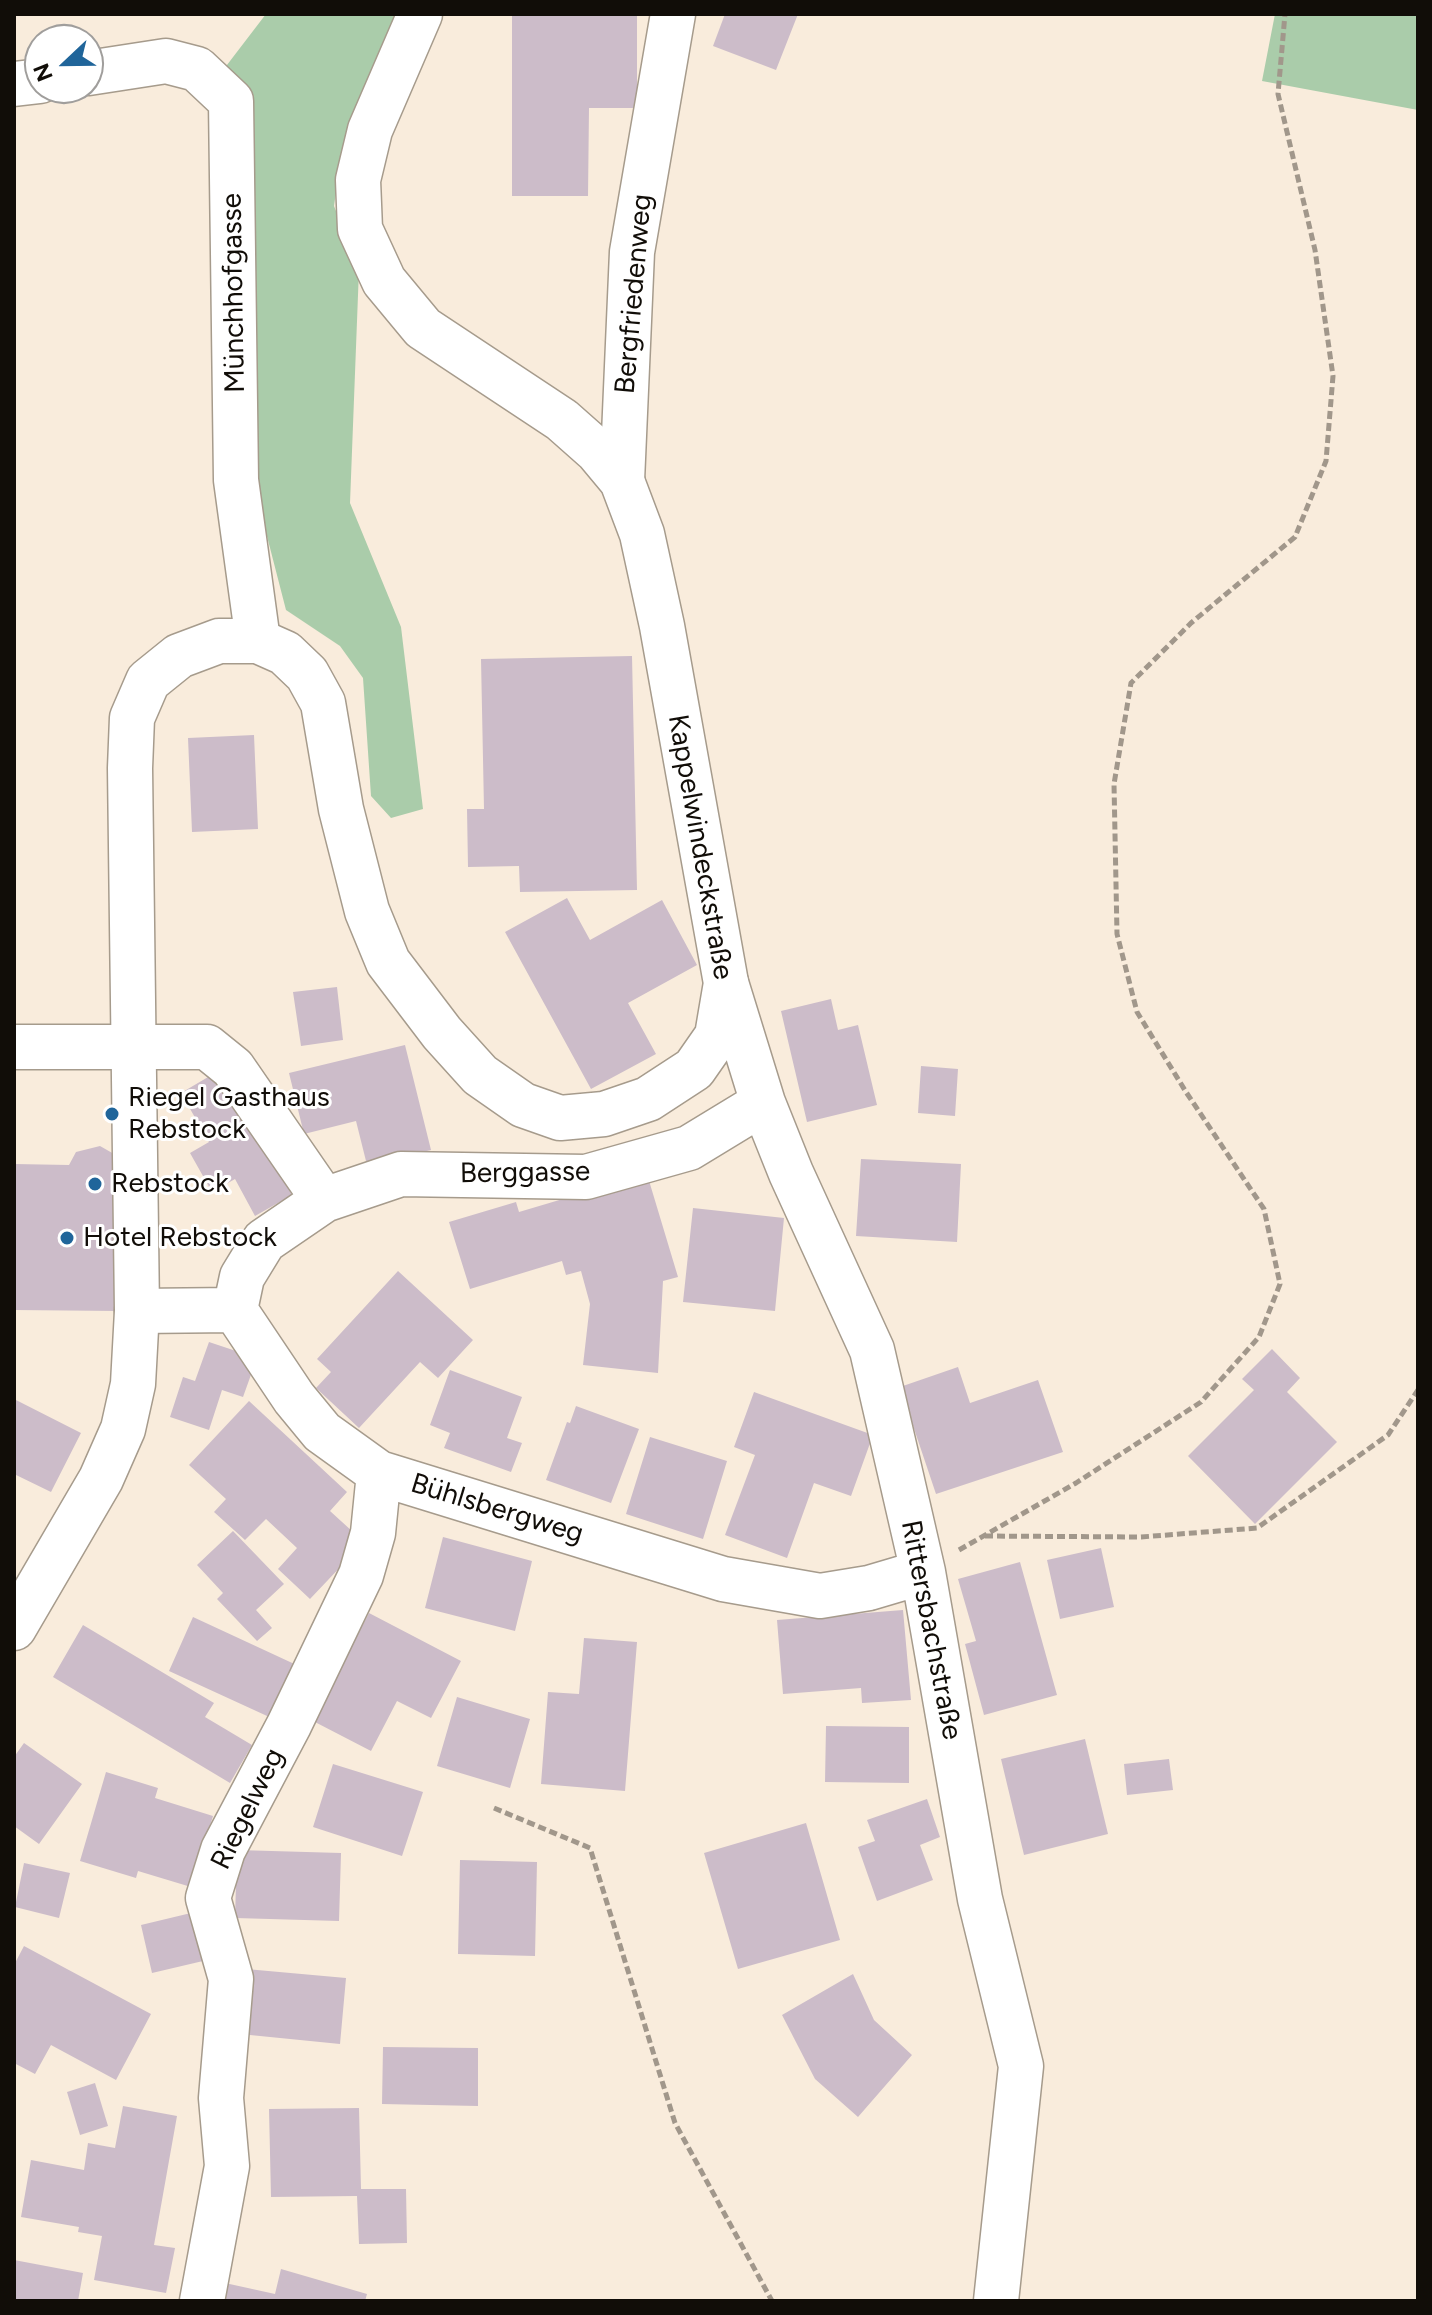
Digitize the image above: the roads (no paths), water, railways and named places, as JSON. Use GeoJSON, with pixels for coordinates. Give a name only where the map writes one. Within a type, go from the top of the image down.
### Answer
{"type":"FeatureCollection","features":[{"type":"Feature","properties":{"kind":"street","name":"Kappelwindeckstraße"},"geometry":{"type":"LineString","coordinates":[[14,1628],[101,1479],[123,1429],[133,1384],[137,1311],[130,768],[132,718],[148,681],[179,656],[219,641],[258,641],[285,653],[307,674],[323,703],[341,809],[367,911],[388,962],[442,1033],[480,1075],[523,1105],[560,1118],[604,1114],[648,1099],[694,1069],[717,1036],[726,983],[662,626],[642,534],[622,481],[597,451],[562,420],[423,328],[384,281],[360,229],[358,180],[370,130],[420,14]]}},
{"type":"Feature","properties":{"kind":"street","name":"Bergfriedenweg"},"geometry":{"type":"LineString","coordinates":[[622,481],[632,252],[673,14]]}},
{"type":"Feature","properties":{"kind":"street","name":"Münchhofgasse"},"geometry":{"type":"LineString","coordinates":[[104,71],[166,61],[197,69],[231,101],[236,480],[258,641]]}},
{"type":"Feature","properties":{"kind":"street","name":"Rittersbachstraße"},"geometry":{"type":"LineString","coordinates":[[726,983],[763,1103],[791,1173],[872,1350],[923,1572],[980,1899],[1021,2066],[996,2301]]}},
{"type":"Feature","properties":{"kind":"street"},"geometry":{"type":"LineString","coordinates":[[14,1047],[207,1047],[233,1068],[324,1200]]}},
{"type":"Feature","properties":{"kind":"street","name":"Berggasse"},"geometry":{"type":"LineString","coordinates":[[235,1310],[242,1277],[264,1241],[324,1200],[401,1174],[586,1177],[689,1148],[763,1103]]}},
{"type":"Feature","properties":{"kind":"street"},"geometry":{"type":"LineString","coordinates":[[137,1311],[235,1310]]}},
{"type":"Feature","properties":{"kind":"street","name":"Bühlsbergweg"},"geometry":{"type":"LineString","coordinates":[[235,1310],[294,1398],[322,1432],[379,1473],[723,1579],[820,1596],[869,1588],[923,1572]]}},
{"type":"Feature","properties":{"kind":"street","name":"Riegelweg"},"geometry":{"type":"LineString","coordinates":[[202,2301],[227,2166],[221,2098],[231,1979],[208,1898],[223,1850],[289,1725],[361,1575],[373,1533],[379,1473]]}},
{"type":"Feature","properties":{"kind":"place","name":"Riegel Gasthaus Rebstock"},"geometry":{"type":"Point","coordinates":[112,1114]}},
{"type":"Feature","properties":{"kind":"place","name":"Rebstock"},"geometry":{"type":"Point","coordinates":[95,1184]}},
{"type":"Feature","properties":{"kind":"place","name":"Hotel Rebstock"},"geometry":{"type":"Point","coordinates":[67,1238]}}]}
